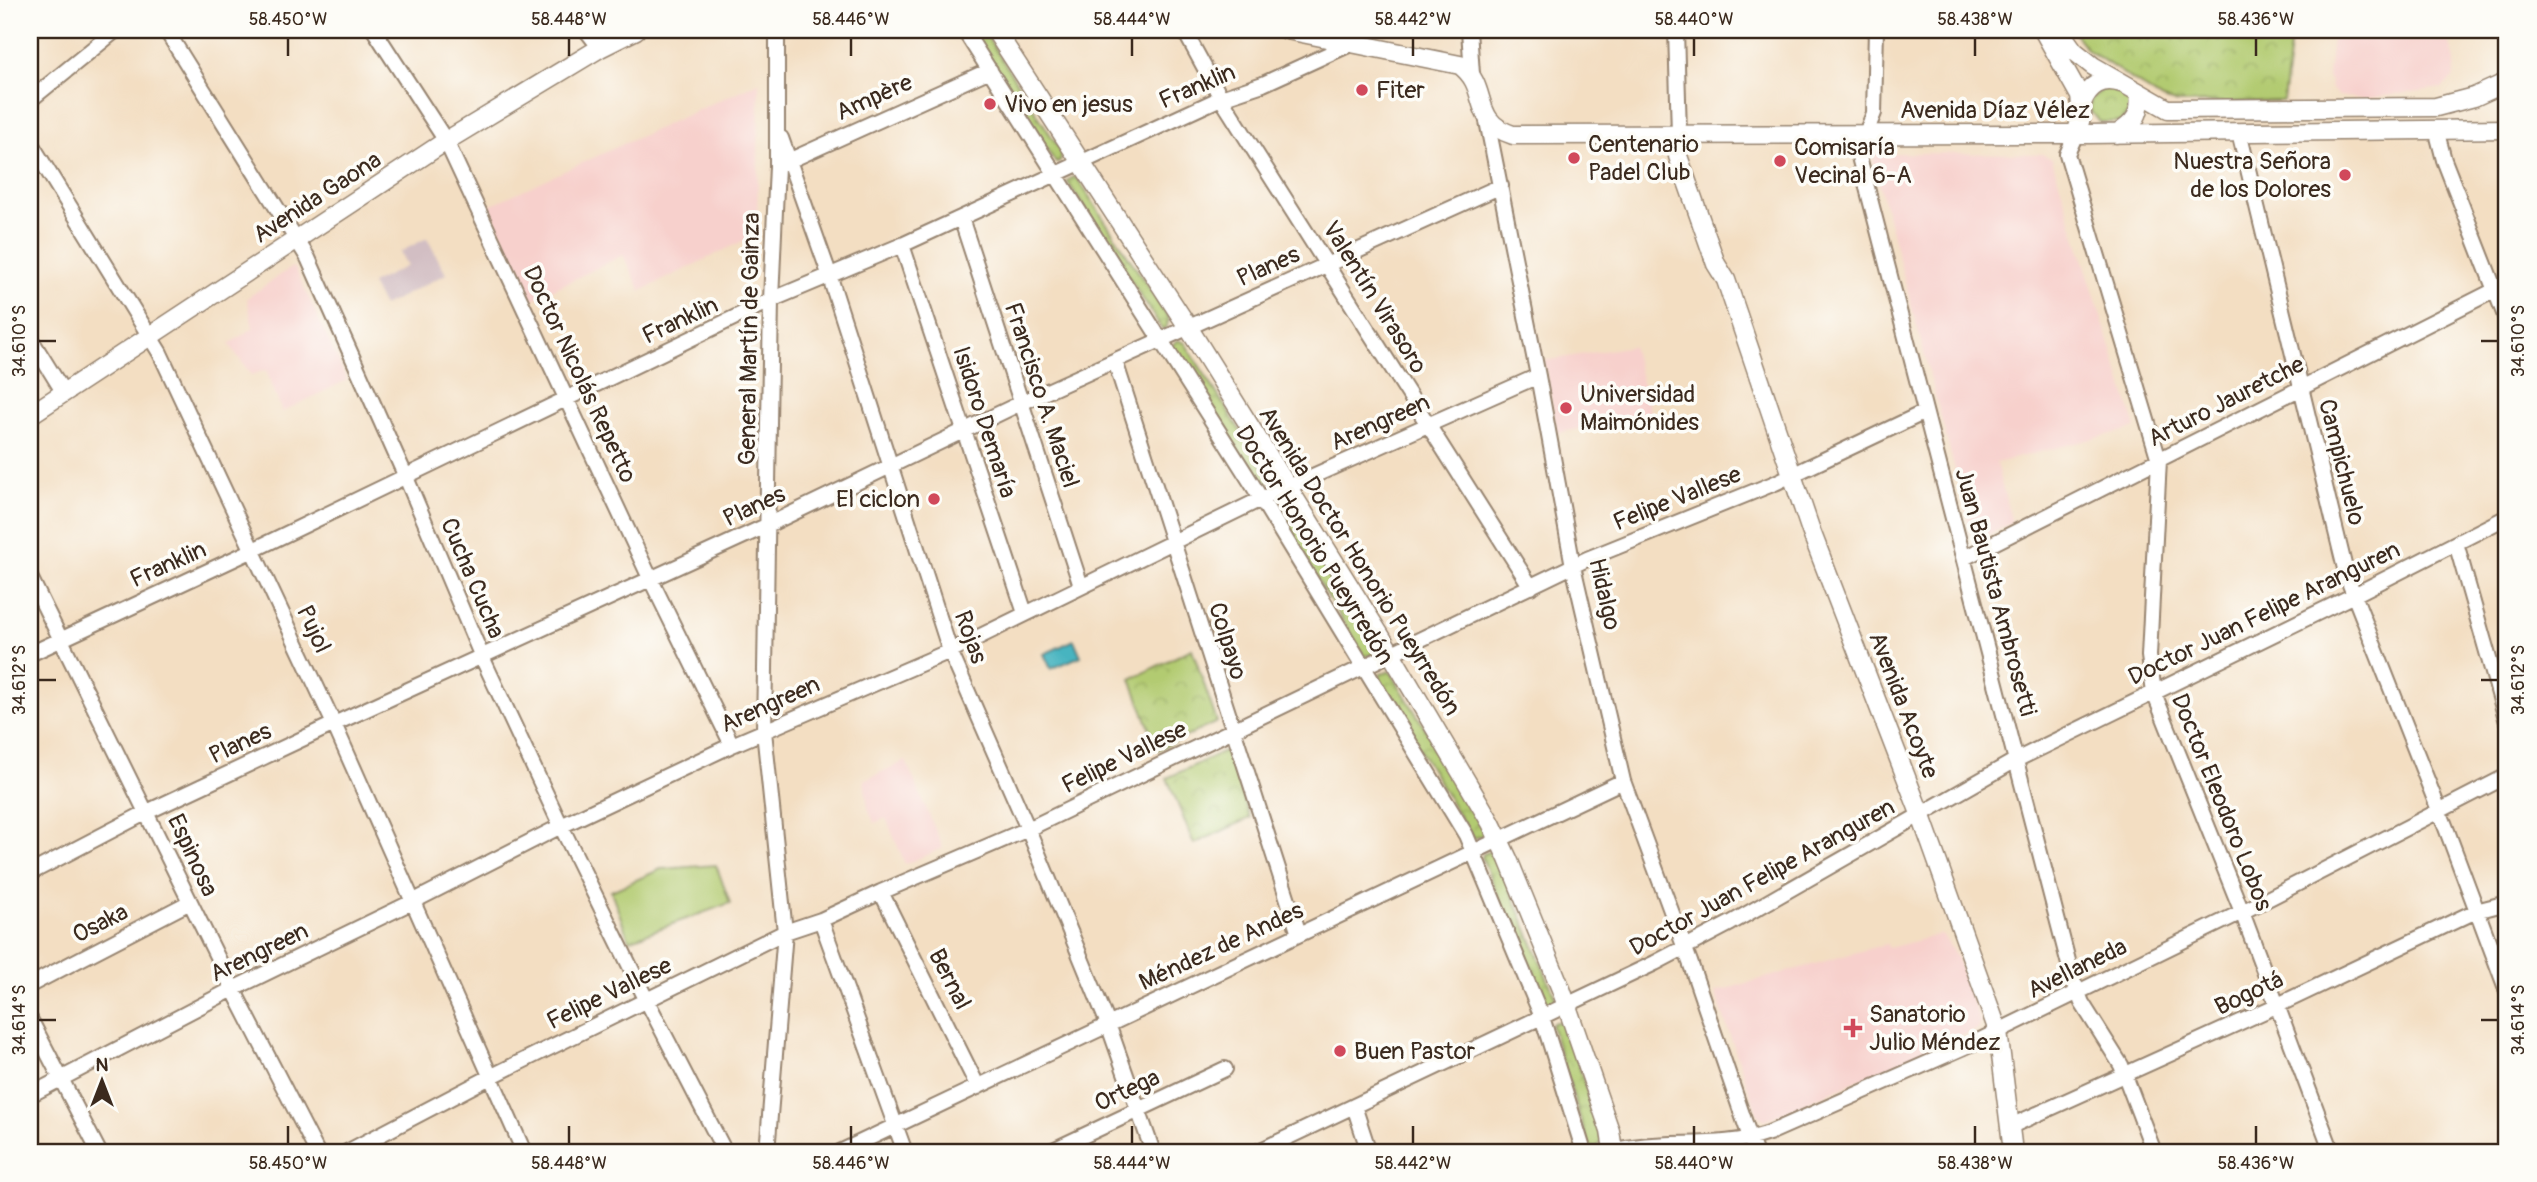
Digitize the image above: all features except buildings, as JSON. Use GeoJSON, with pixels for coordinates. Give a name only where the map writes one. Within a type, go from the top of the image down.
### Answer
{"type":"FeatureCollection","features":[{"type":"Feature","properties":{"kind":"main road","name":"Avenida Gaona"},"geometry":{"type":"LineString","coordinates":[[30,415],[446,141],[600,48],[636,30]]}},
{"type":"Feature","properties":{"kind":"main road","name":"Avenida Doctor Honorio Pueyrredón"},"geometry":{"type":"LineString","coordinates":[[995,30],[1188,327],[1391,655],[1500,839],[1567,1005],[1611,1131],[1611,1152]]}},
{"type":"Feature","properties":{"kind":"main road"},"geometry":{"type":"LineString","coordinates":[[1287,30],[1353,36],[1460,65],[1472,74]]}},
{"type":"Feature","properties":{"kind":"main road"},"geometry":{"type":"LineString","coordinates":[[2043,30],[2077,88],[2082,103],[2081,120],[2076,134]]}},
{"type":"Feature","properties":{"kind":"main road"},"geometry":{"type":"LineString","coordinates":[[2059,30],[2080,55],[2131,89],[2140,109],[2128,128],[2118,134]]}},
{"type":"Feature","properties":{"kind":"main road","name":"Hidalgo"},"geometry":{"type":"LineString","coordinates":[[1472,74],[1487,121]]}},
{"type":"Feature","properties":{"kind":"main road"},"geometry":{"type":"LineString","coordinates":[[2082,103],[2090,89],[2100,82],[2110,80],[2168,109],[2424,108],[2480,95],[2507,82]]}},
{"type":"Feature","properties":{"kind":"main road"},"geometry":{"type":"LineString","coordinates":[[2437,129],[2440,114],[2456,102]]}},
{"type":"Feature","properties":{"kind":"main road"},"geometry":{"type":"LineString","coordinates":[[2219,109],[2239,131]]}},
{"type":"Feature","properties":{"kind":"main road","name":"Avenida Díaz Vélez"},"geometry":{"type":"LineString","coordinates":[[1487,121],[1513,135],[2118,134],[2505,127]]}},
{"type":"Feature","properties":{"kind":"main road","name":"Avenida Acoyte"},"geometry":{"type":"LineString","coordinates":[[1679,134],[1690,155],[1725,262],[1726,280],[1821,558],[1921,816],[1998,1031],[2013,1152]]}},
{"type":"Feature","properties":{"kind":"street"},"geometry":{"type":"LineString","coordinates":[[30,100],[116,30]]}},
{"type":"Feature","properties":{"kind":"street","name":"Cucha Cucha"},"geometry":{"type":"LineString","coordinates":[[166,30],[308,258],[405,475],[482,657],[561,826],[725,1152]]}},
{"type":"Feature","properties":{"kind":"street","name":"Doctor Nicolás Repetto"},"geometry":{"type":"LineString","coordinates":[[374,30],[446,141],[650,578],[733,745]]}},
{"type":"Feature","properties":{"kind":"street"},"geometry":{"type":"LineString","coordinates":[[586,30],[600,48]]}},
{"type":"Feature","properties":{"kind":"street","name":"Rojas"},"geometry":{"type":"LineString","coordinates":[[777,30],[777,126],[783,164],[829,276],[950,651],[1028,829],[1108,1024],[1153,1152]]}},
{"type":"Feature","properties":{"kind":"street","name":"Doctor Honorio Pueyrredón"},"geometry":{"type":"LineString","coordinates":[[964,30],[1261,499],[1474,851],[1542,1017],[1584,1152]]}},
{"type":"Feature","properties":{"kind":"street","name":"Valentín Virasoro"},"geometry":{"type":"LineString","coordinates":[[1184,30],[1221,98],[1531,587]]}},
{"type":"Feature","properties":{"kind":"street","name":"Hidalgo"},"geometry":{"type":"LineString","coordinates":[[1469,30],[1472,74]]}},
{"type":"Feature","properties":{"kind":"street"},"geometry":{"type":"LineString","coordinates":[[1676,30],[1679,134]]}},
{"type":"Feature","properties":{"kind":"street","name":"Juan Bautista Ambrosetti"},"geometry":{"type":"LineString","coordinates":[[1876,30],[1874,114],[1858,153],[2077,993],[2117,1057],[2154,1152]]}},
{"type":"Feature","properties":{"kind":"street","name":"Franklin"},"geometry":{"type":"LineString","coordinates":[[30,654],[251,551],[771,300],[961,218],[1221,98],[1263,84],[1353,36]]}},
{"type":"Feature","properties":{"kind":"street","name":"Ampère"},"geometry":{"type":"LineString","coordinates":[[783,164],[990,70]]}},
{"type":"Feature","properties":{"kind":"street","name":"Hidalgo"},"geometry":{"type":"LineString","coordinates":[[1487,121],[1573,566],[1623,781],[1685,947],[1753,1146]]}},
{"type":"Feature","properties":{"kind":"street"},"geometry":{"type":"LineString","coordinates":[[2437,129],[2444,160],[2501,287],[2507,321]]}},
{"type":"Feature","properties":{"kind":"street","name":"Campichuelo"},"geometry":{"type":"LineString","coordinates":[[2239,131],[2347,577],[2440,810],[2507,991]]}},
{"type":"Feature","properties":{"kind":"street","name":"Doctor Eleodoro Lobos"},"geometry":{"type":"LineString","coordinates":[[2076,134],[2067,154],[2159,460],[2149,656],[2154,692],[2278,1005],[2332,1152]]}},
{"type":"Feature","properties":{"kind":"street","name":"Pujol"},"geometry":{"type":"LineString","coordinates":[[30,142],[150,336],[334,724],[524,1152]]}},
{"type":"Feature","properties":{"kind":"street","name":"General Martín de Gainza"},"geometry":{"type":"LineString","coordinates":[[767,1152],[785,932],[764,732],[771,300],[783,164]]}},
{"type":"Feature","properties":{"kind":"street","name":"Planes"},"geometry":{"type":"LineString","coordinates":[[30,873],[148,812],[768,525],[1021,403],[1501,186]]}},
{"type":"Feature","properties":{"kind":"street","name":"Francisco A. Maciel"},"geometry":{"type":"LineString","coordinates":[[961,218],[1081,586]]}},
{"type":"Feature","properties":{"kind":"street","name":"Isidoro Demaría"},"geometry":{"type":"LineString","coordinates":[[902,244],[1025,613]]}},
{"type":"Feature","properties":{"kind":"street","name":"Arturo Jauretche"},"geometry":{"type":"LineString","coordinates":[[1964,558],[2501,287]]}},
{"type":"Feature","properties":{"kind":"street"},"geometry":{"type":"LineString","coordinates":[[30,338],[64,393]]}},
{"type":"Feature","properties":{"kind":"street","name":"Colpayo"},"geometry":{"type":"LineString","coordinates":[[1115,361],[1299,934]]}},
{"type":"Feature","properties":{"kind":"street","name":"Arengreen"},"geometry":{"type":"LineString","coordinates":[[30,1094],[233,989],[561,826],[733,745],[950,651],[1261,499],[1538,376]]}},
{"type":"Feature","properties":{"kind":"street","name":"Felipe Vallese"},"geometry":{"type":"LineString","coordinates":[[347,1152],[490,1077],[785,932],[821,920],[1028,829],[1573,566],[1792,475],[1925,412]]}},
{"type":"Feature","properties":{"kind":"street","name":"Doctor Juan Felipe Aranguren"},"geometry":{"type":"LineString","coordinates":[[1258,1152],[1685,947],[2016,760],[2507,517]]}},
{"type":"Feature","properties":{"kind":"street"},"geometry":{"type":"LineString","coordinates":[[2456,543],[2507,722]]}},
{"type":"Feature","properties":{"kind":"street","name":"Espinosa"},"geometry":{"type":"LineString","coordinates":[[30,577],[233,989],[317,1152]]}},
{"type":"Feature","properties":{"kind":"street","name":"Avellaneda"},"geometry":{"type":"LineString","coordinates":[[1611,1152],[1630,1147],[1753,1146],[2077,993],[2507,776]]}},
{"type":"Feature","properties":{"kind":"street","name":"Méndez de Andes"},"geometry":{"type":"LineString","coordinates":[[839,1152],[1623,781]]}},
{"type":"Feature","properties":{"kind":"street","name":"Bernal"},"geometry":{"type":"LineString","coordinates":[[881,892],[978,1087]]}},
{"type":"Feature","properties":{"kind":"street","name":"Osaka"},"geometry":{"type":"LineString","coordinates":[[30,985],[190,902]]}},
{"type":"Feature","properties":{"kind":"street","name":"Bogotá"},"geometry":{"type":"LineString","coordinates":[[2011,1126],[2125,1076],[2476,911],[2507,903]]}},
{"type":"Feature","properties":{"kind":"street"},"geometry":{"type":"LineString","coordinates":[[821,920],[905,1152]]}},
{"type":"Feature","properties":{"kind":"street"},"geometry":{"type":"LineString","coordinates":[[30,1019],[99,1152]]}},
{"type":"Feature","properties":{"kind":"street","name":"Ortega"},"geometry":{"type":"LineString","coordinates":[[1049,1152],[1225,1069]]}},
{"type":"Feature","properties":{"kind":"street"},"geometry":{"type":"LineString","coordinates":[[1354,1105],[1369,1152]]}},
{"type":"Feature","properties":{"kind":"shaded area"},"geometry":{"type":"Polygon","coordinates":[[[2333,30],[2445,30],[2455,60],[2454,77],[2442,88],[2363,99],[2339,96],[2331,89],[2328,75],[2333,30]]]}},
{"type":"Feature","properties":{"kind":"shaded area"},"geometry":{"type":"Polygon","coordinates":[[[759,82],[757,234],[641,291],[623,255],[532,300],[488,206],[759,82]]]}},
{"type":"Feature","properties":{"kind":"shaded area"},"geometry":{"type":"Polygon","coordinates":[[[1877,153],[2042,154],[2052,159],[2136,428],[1996,463],[2012,523],[1974,542],[1873,161],[1877,153]]]}},
{"type":"Feature","properties":{"kind":"shaded area"},"geometry":{"type":"Polygon","coordinates":[[[427,238],[446,274],[383,306],[371,284],[407,266],[400,252],[427,238]]]}},
{"type":"Feature","properties":{"kind":"shaded area"},"geometry":{"type":"Polygon","coordinates":[[[292,267],[295,268],[347,380],[282,412],[266,370],[251,375],[229,344],[253,328],[247,298],[292,267]]]}},
{"type":"Feature","properties":{"kind":"shaded area"},"geometry":{"type":"Polygon","coordinates":[[[1632,346],[1651,415],[1557,433],[1544,361],[1632,346]]]}},
{"type":"Feature","properties":{"kind":"shaded area"},"geometry":{"type":"Polygon","coordinates":[[[906,761],[943,848],[905,864],[886,818],[874,823],[868,808],[864,780],[906,761]]]}},
{"type":"Feature","properties":{"kind":"shaded area","name":"Sanatorio Julio Méndez"},"geometry":{"type":"Polygon","coordinates":[[[1942,934],[1956,956],[1980,1022],[1978,1029],[1766,1120],[1758,1116],[1715,992],[1886,944],[1889,948],[1942,934]]]}},
{"type":"Feature","properties":{"kind":"green space"},"geometry":{"type":"Polygon","coordinates":[[[967,30],[983,30],[1062,153],[1060,162],[1056,163],[967,30]]]}},
{"type":"Feature","properties":{"kind":"green space"},"geometry":{"type":"Polygon","coordinates":[[[2072,30],[2292,30],[2283,101],[2176,103],[2162,99],[2088,50],[2072,30]]]}},
{"type":"Feature","properties":{"kind":"green space"},"geometry":{"type":"Polygon","coordinates":[[[2105,87],[2130,98],[2131,108],[2122,122],[2099,122],[2091,112],[2090,100],[2105,87]]]}},
{"type":"Feature","properties":{"kind":"green space"},"geometry":{"type":"Polygon","coordinates":[[[1073,177],[1077,178],[1169,319],[1166,328],[1162,329],[1067,181],[1073,177]]]}},
{"type":"Feature","properties":{"kind":"green space"},"geometry":{"type":"Polygon","coordinates":[[[1177,340],[1185,343],[1270,478],[1267,488],[1262,489],[1170,348],[1177,340]]]}},
{"type":"Feature","properties":{"kind":"green space"},"geometry":{"type":"Polygon","coordinates":[[[1277,504],[1284,504],[1375,643],[1372,655],[1364,656],[1274,508],[1277,504]]]}},
{"type":"Feature","properties":{"kind":"green space"},"geometry":{"type":"Polygon","coordinates":[[[1192,649],[1217,722],[1158,750],[1131,679],[1192,649]]]}},
{"type":"Feature","properties":{"kind":"green space"},"geometry":{"type":"Polygon","coordinates":[[[1389,671],[1486,829],[1485,834],[1473,839],[1379,682],[1381,673],[1389,671]]]}},
{"type":"Feature","properties":{"kind":"green space"},"geometry":{"type":"Polygon","coordinates":[[[1227,750],[1250,818],[1194,844],[1167,778],[1227,750]]]}},
{"type":"Feature","properties":{"kind":"green space"},"geometry":{"type":"Polygon","coordinates":[[[1492,851],[1556,999],[1554,1006],[1544,1007],[1482,858],[1483,854],[1492,851]]]}},
{"type":"Feature","properties":{"kind":"green space"},"geometry":{"type":"Polygon","coordinates":[[[716,865],[730,903],[629,940],[611,891],[661,869],[716,865]]]}},
{"type":"Feature","properties":{"kind":"green space"},"geometry":{"type":"Polygon","coordinates":[[[1563,1022],[1566,1025],[1602,1140],[1597,1147],[1590,1147],[1588,1143],[1551,1025],[1563,1022]]]}},
{"type":"Feature","properties":{"kind":"water"},"geometry":{"type":"Polygon","coordinates":[[[1074,640],[1081,656],[1051,669],[1044,654],[1074,640]]]}},
{"type":"Feature","properties":{"kind":"place","name":"Fiter"},"geometry":{"type":"Point","coordinates":[1362,90]}},
{"type":"Feature","properties":{"kind":"place","name":"Vivo en jesus"},"geometry":{"type":"Point","coordinates":[990,104]}},
{"type":"Feature","properties":{"kind":"place","name":"Centenario Padel Club"},"geometry":{"type":"Point","coordinates":[1574,158]}},
{"type":"Feature","properties":{"kind":"place","name":"Comisaría Vecinal 6-A"},"geometry":{"type":"Point","coordinates":[1780,161]}},
{"type":"Feature","properties":{"kind":"place","name":"Nuestra Señora de los Dolores"},"geometry":{"type":"Point","coordinates":[2345,175]}},
{"type":"Feature","properties":{"kind":"place","name":"Universidad Maimónides"},"geometry":{"type":"Point","coordinates":[1566,408]}},
{"type":"Feature","properties":{"kind":"place","name":"El ciclon"},"geometry":{"type":"Point","coordinates":[934,499]}},
{"type":"Feature","properties":{"kind":"place","name":"Sanatorio Julio Méndez"},"geometry":{"type":"Point","coordinates":[1853,1028]}},
{"type":"Feature","properties":{"kind":"place","name":"Buen Pastor"},"geometry":{"type":"Point","coordinates":[1340,1051]}}]}
